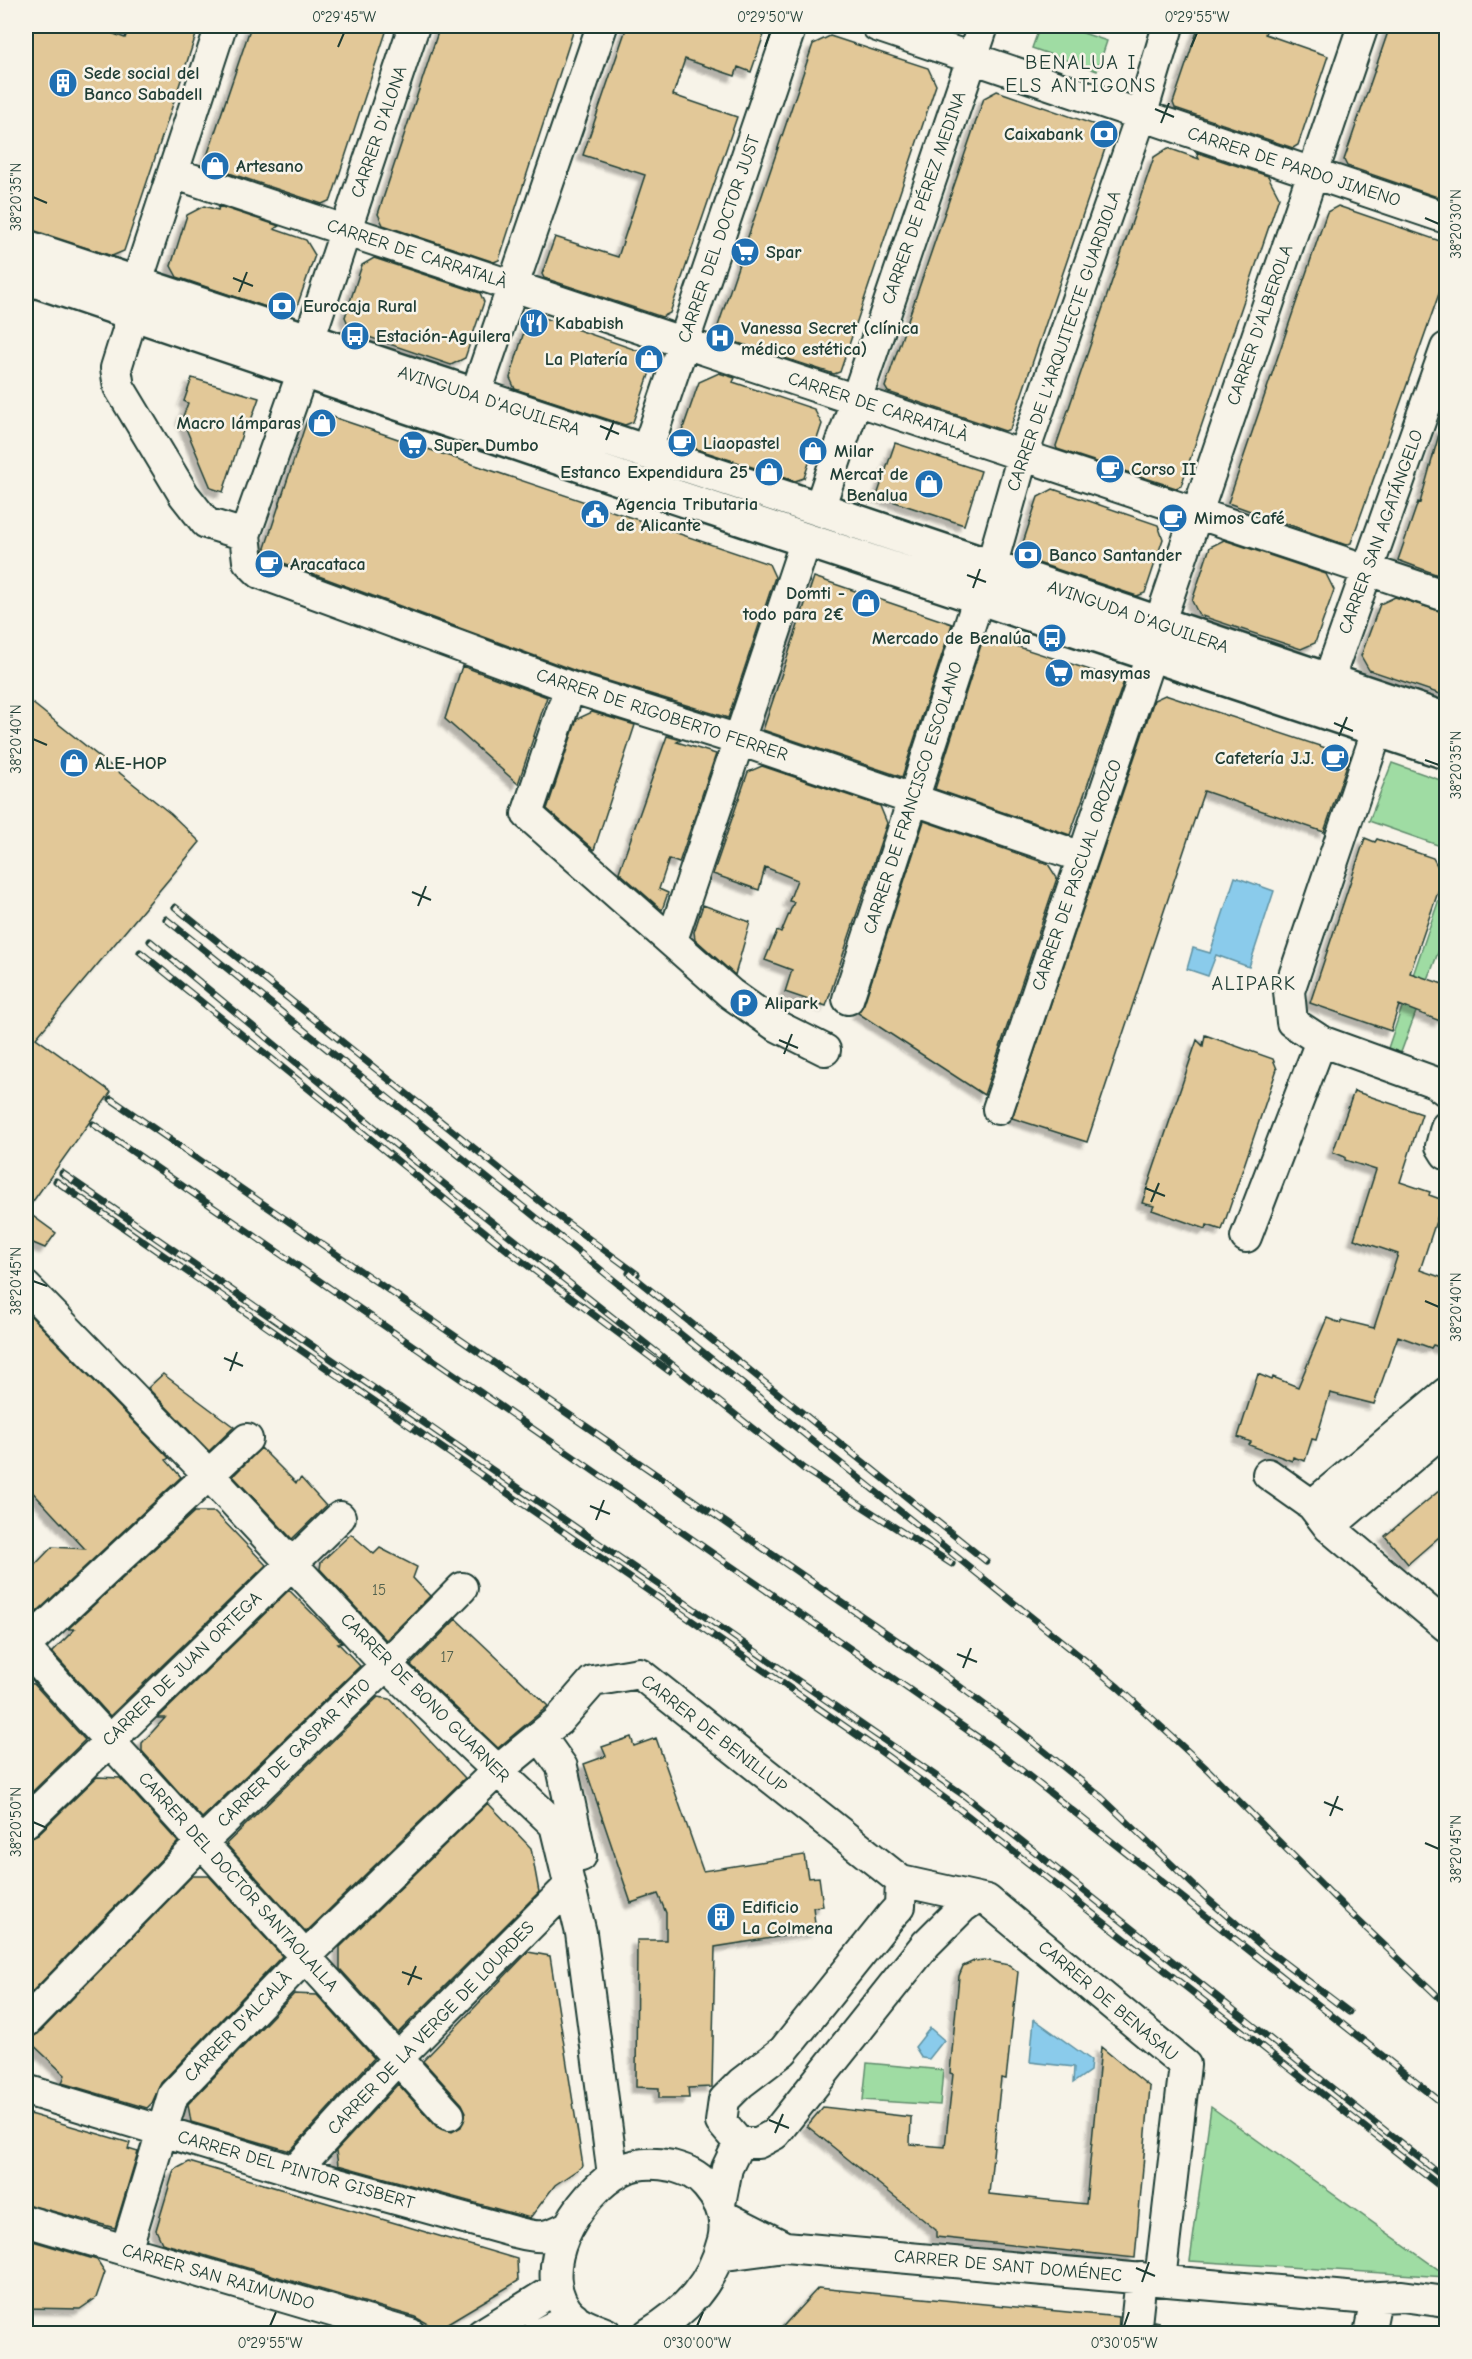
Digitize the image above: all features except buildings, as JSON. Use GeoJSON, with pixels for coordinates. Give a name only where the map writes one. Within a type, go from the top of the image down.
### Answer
{"type":"FeatureCollection","features":[{"type":"Feature","properties":{"kind":"main road","name":"AVINGUDA D'AGUILERA"},"geometry":{"type":"LineString","coordinates":[[26,247],[134,299]]}},
{"type":"Feature","properties":{"kind":"main road","name":"AVINGUDA D'AGUILERA"},"geometry":{"type":"LineString","coordinates":[[26,277],[134,299],[306,356],[489,435],[1040,617],[1156,640],[1328,681],[1446,720]]}},
{"type":"Feature","properties":{"kind":"main road","name":"AVINGUDA D'AGUILERA"},"geometry":{"type":"LineString","coordinates":[[306,356],[475,396],[991,567],[1156,640],[1378,728],[1446,752]]}},
{"type":"Feature","properties":{"kind":"street","name":"CARRER DE RIGOBERTO FERRER"},"geometry":{"type":"LineString","coordinates":[[221,26],[134,299],[116,368],[119,387],[184,495],[206,523],[246,548],[260,573],[301,589],[570,687],[739,740],[1082,857]]}},
{"type":"Feature","properties":{"kind":"street","name":"CARRER D'ALONA"},"geometry":{"type":"LineString","coordinates":[[246,548],[345,231],[414,26]]}},
{"type":"Feature","properties":{"kind":"street"},"geometry":{"type":"LineString","coordinates":[[489,435],[475,396],[511,285],[602,26]]}},
{"type":"Feature","properties":{"kind":"street","name":"CARRER DEL DOCTOR JUST"},"geometry":{"type":"LineString","coordinates":[[646,453],[791,26]]}},
{"type":"Feature","properties":{"kind":"street"},"geometry":{"type":"LineString","coordinates":[[877,26],[972,58]]}},
{"type":"Feature","properties":{"kind":"street","name":"CARRER DE PÉREZ MEDINA"},"geometry":{"type":"LineString","coordinates":[[819,509],[983,26]]}},
{"type":"Feature","properties":{"kind":"street","name":"CARRER DE L'ARQUITECTE GUARDIOLA"},"geometry":{"type":"LineString","coordinates":[[991,567],[1023,455],[1141,116],[1168,26]]}},
{"type":"Feature","properties":{"kind":"street","name":"CARRER D'ALBEROLA"},"geometry":{"type":"LineString","coordinates":[[1156,640],[1195,513],[1363,26]]}},
{"type":"Feature","properties":{"kind":"street","name":"CARRER DE PARDO JIMENO"},"geometry":{"type":"LineString","coordinates":[[972,58],[1446,218]]}},
{"type":"Feature","properties":{"kind":"street","name":"CARRER DE CARRATALÀ"},"geometry":{"type":"LineString","coordinates":[[173,173],[1446,596]]}},
{"type":"Feature","properties":{"kind":"street","name":"CARRER SAN AGATÁNGELO"},"geometry":{"type":"LineString","coordinates":[[1328,681],[1446,348]]}},
{"type":"Feature","properties":{"kind":"street"},"geometry":{"type":"LineString","coordinates":[[672,940],[806,540]]}},
{"type":"Feature","properties":{"kind":"street","name":"CARRER DE FRANCISCO ESCOLANO"},"geometry":{"type":"LineString","coordinates":[[848,999],[979,597]]}},
{"type":"Feature","properties":{"kind":"street","name":"CARRER DE PASCUAL OROZCO"},"geometry":{"type":"LineString","coordinates":[[998,1109],[1156,640]]}},
{"type":"Feature","properties":{"kind":"street"},"geometry":{"type":"LineString","coordinates":[[570,687],[527,814],[731,994],[775,1025],[825,1050]]}},
{"type":"Feature","properties":{"kind":"street"},"geometry":{"type":"LineString","coordinates":[[1362,692],[1378,728],[1289,991],[1292,1022],[1321,1041],[1434,1082],[1446,1091]]}},
{"type":"Feature","properties":{"kind":"street"},"geometry":{"type":"LineString","coordinates":[[1245,1237],[1321,1041]]}},
{"type":"Feature","properties":{"kind":"street"},"geometry":{"type":"LineString","coordinates":[[1446,1127],[1441,1146],[1446,1154]]}},
{"type":"Feature","properties":{"kind":"street","name":"CARRER DE BONO GUARNER"},"geometry":{"type":"LineString","coordinates":[[26,1287],[208,1474],[386,1665],[555,1825],[581,1933],[624,2170]]}},
{"type":"Feature","properties":{"kind":"street"},"geometry":{"type":"LineString","coordinates":[[1320,1516],[1446,1393]]}},
{"type":"Feature","properties":{"kind":"street"},"geometry":{"type":"LineString","coordinates":[[1320,1516],[1446,1428]]}},
{"type":"Feature","properties":{"kind":"street"},"geometry":{"type":"LineString","coordinates":[[26,1647],[247,1439]]}},
{"type":"Feature","properties":{"kind":"street"},"geometry":{"type":"LineString","coordinates":[[1268,1474],[1320,1516],[1446,1626]]}},
{"type":"Feature","properties":{"kind":"street","name":"CARRER DE JUAN ORTEGA"},"geometry":{"type":"LineString","coordinates":[[26,1822],[340,1517]]}},
{"type":"Feature","properties":{"kind":"street","name":"CARRER DE GASPAR TATO"},"geometry":{"type":"LineString","coordinates":[[26,2022],[202,1842],[386,1665],[462,1587]]}},
{"type":"Feature","properties":{"kind":"street","name":"CARRER DEL DOCTOR SANTAOLALLA"},"geometry":{"type":"LineString","coordinates":[[26,1647],[449,2115]]}},
{"type":"Feature","properties":{"kind":"street","name":"CARRER DE BENILLUP"},"geometry":{"type":"LineString","coordinates":[[497,1771],[558,1721],[593,1681],[639,1673],[901,1881]]}},
{"type":"Feature","properties":{"kind":"street"},"geometry":{"type":"LineString","coordinates":[[540,1736],[562,1767],[592,1910],[606,2032],[627,2146],[624,2170]]}},
{"type":"Feature","properties":{"kind":"street","name":"CARRER D'ALCALÀ"},"geometry":{"type":"LineString","coordinates":[[126,2250],[160,2131],[173,2095],[306,1956],[497,1771]]}},
{"type":"Feature","properties":{"kind":"street"},"geometry":{"type":"LineString","coordinates":[[739,2143],[721,2122],[724,2100],[741,2083],[783,2051],[900,1906],[901,1881]]}},
{"type":"Feature","properties":{"kind":"street","name":"CARRER DE BENASAU"},"geometry":{"type":"LineString","coordinates":[[901,1881],[987,1900],[1185,2065],[1150,2279]]}},
{"type":"Feature","properties":{"kind":"street","name":"CARRER DE LA VERGE DE LOURDES"},"geometry":{"type":"LineString","coordinates":[[295,2171],[399,2058],[568,1886]]}},
{"type":"Feature","properties":{"kind":"street"},"geometry":{"type":"LineString","coordinates":[[739,2143],[758,2142],[774,2134],[923,1948],[963,1907],[976,1898]]}},
{"type":"Feature","properties":{"kind":"street"},"geometry":{"type":"LineString","coordinates":[[891,1916],[909,1915],[918,1918],[929,1929],[923,1948]]}},
{"type":"Feature","properties":{"kind":"street","name":"CARRER DEL PINTOR GISBERT"},"geometry":{"type":"LineString","coordinates":[[26,2090],[295,2171],[540,2238],[550,2236],[567,2227]]}},
{"type":"Feature","properties":{"kind":"street"},"geometry":{"type":"LineString","coordinates":[[648,2334],[685,2309],[700,2292],[718,2256],[724,2236],[722,2210],[727,2168],[739,2143]]}},
{"type":"Feature","properties":{"kind":"street"},"geometry":{"type":"LineString","coordinates":[[607,2334],[574,2318],[555,2289],[558,2261],[567,2227],[597,2188],[624,2170],[659,2163],[686,2170],[700,2177],[722,2210]]}},
{"type":"Feature","properties":{"kind":"street","name":"CARRER DE SANT DOMÉNEC"},"geometry":{"type":"LineString","coordinates":[[722,2210],[785,2247]]}},
{"type":"Feature","properties":{"kind":"street","name":"CARRER SAN RAIMUNDO"},"geometry":{"type":"LineString","coordinates":[[26,2221],[410,2334]]}},
{"type":"Feature","properties":{"kind":"street","name":"CARRER DE SANT DOMÉNEC"},"geometry":{"type":"LineString","coordinates":[[718,2256],[785,2247],[1376,2299],[1402,2296],[1446,2302]]}},
{"type":"Feature","properties":{"kind":"street"},"geometry":{"type":"LineString","coordinates":[[1135,2334],[1150,2279]]}},
{"type":"Feature","properties":{"kind":"street"},"geometry":{"type":"LineString","coordinates":[[482,2334],[555,2289]]}},
{"type":"Feature","properties":{"kind":"street"},"geometry":{"type":"LineString","coordinates":[[1369,2334],[1376,2299]]}},
{"type":"Feature","properties":{"kind":"street"},"geometry":{"type":"LineString","coordinates":[[538,2334],[574,2318]]}},
{"type":"Feature","properties":{"kind":"green space"},"geometry":{"type":"Polygon","coordinates":[[[1040,26],[1062,26],[1107,41],[1097,71],[1032,48],[1040,26]]]}},
{"type":"Feature","properties":{"kind":"green space"},"geometry":{"type":"Polygon","coordinates":[[[1392,763],[1446,782],[1446,848],[1369,821],[1392,763]]]}},
{"type":"Feature","properties":{"kind":"green space"},"geometry":{"type":"Polygon","coordinates":[[[1446,879],[1446,931],[1400,1055],[1387,1051],[1446,879]]]}},
{"type":"Feature","properties":{"kind":"green space"},"geometry":{"type":"Polygon","coordinates":[[[867,2063],[943,2070],[940,2105],[863,2100],[867,2063]]]}},
{"type":"Feature","properties":{"kind":"green space"},"geometry":{"type":"Polygon","coordinates":[[[1211,2107],[1446,2275],[1446,2277],[1190,2261],[1211,2107]]]}},
{"type":"Feature","properties":{"kind":"water"},"geometry":{"type":"Polygon","coordinates":[[[1235,877],[1274,891],[1249,967],[1216,955],[1208,976],[1187,969],[1193,948],[1210,953],[1235,877]]]}},
{"type":"Feature","properties":{"kind":"water"},"geometry":{"type":"Polygon","coordinates":[[[1034,2019],[1091,2060],[1090,2071],[1073,2083],[1074,2067],[1030,2062],[1034,2019]]]}},
{"type":"Feature","properties":{"kind":"water"},"geometry":{"type":"Polygon","coordinates":[[[930,2028],[944,2040],[929,2059],[922,2058],[915,2047],[930,2028]]]}},
{"type":"Feature","properties":{"kind":"railway"},"geometry":{"type":"LineString","coordinates":[[175,907],[562,1219],[637,1274]]}},
{"type":"Feature","properties":{"kind":"railway"},"geometry":{"type":"LineString","coordinates":[[166,919],[1118,1687],[1208,1770],[1345,1908],[1446,2004]]}},
{"type":"Feature","properties":{"kind":"railway"},"geometry":{"type":"LineString","coordinates":[[150,941],[414,1160],[804,1469],[952,1564]]}},
{"type":"Feature","properties":{"kind":"railway"},"geometry":{"type":"LineString","coordinates":[[140,952],[511,1253],[669,1371]]}},
{"type":"Feature","properties":{"kind":"railway"},"geometry":{"type":"LineString","coordinates":[[111,1099],[908,1648],[1013,1726],[1101,1797],[1209,1900],[1262,1946],[1349,2012]]}},
{"type":"Feature","properties":{"kind":"railway"},"geometry":{"type":"LineString","coordinates":[[93,1124],[992,1747],[1446,2106]]}},
{"type":"Feature","properties":{"kind":"railway"},"geometry":{"type":"LineString","coordinates":[[62,1173],[965,1796],[1446,2179]]}},
{"type":"Feature","properties":{"kind":"railway"},"geometry":{"type":"LineString","coordinates":[[56,1181],[876,1748],[958,1808],[1446,2191]]}},
{"type":"Feature","properties":{"kind":"railway"},"geometry":{"type":"LineString","coordinates":[[629,1273],[986,1561]]}},
{"type":"Feature","properties":{"kind":"place","name":"Sede social del Banco Sabadell"},"geometry":{"type":"Point","coordinates":[63,83]}},
{"type":"Feature","properties":{"kind":"place","name":"Caixabank"},"geometry":{"type":"Point","coordinates":[1104,134]}},
{"type":"Feature","properties":{"kind":"place","name":"Artesano"},"geometry":{"type":"Point","coordinates":[215,166]}},
{"type":"Feature","properties":{"kind":"place","name":"Spar"},"geometry":{"type":"Point","coordinates":[745,252]}},
{"type":"Feature","properties":{"kind":"place","name":"Eurocaja Rural"},"geometry":{"type":"Point","coordinates":[282,306]}},
{"type":"Feature","properties":{"kind":"place","name":"Kababish"},"geometry":{"type":"Point","coordinates":[534,323]}},
{"type":"Feature","properties":{"kind":"place","name":"Estación-Aguilera"},"geometry":{"type":"Point","coordinates":[355,336]}},
{"type":"Feature","properties":{"kind":"place","name":"Vanessa Secret (clínica médico estética)"},"geometry":{"type":"Point","coordinates":[720,338]}},
{"type":"Feature","properties":{"kind":"place","name":"La Platería"},"geometry":{"type":"Point","coordinates":[649,359]}},
{"type":"Feature","properties":{"kind":"place","name":"Macro lámparas"},"geometry":{"type":"Point","coordinates":[322,423]}},
{"type":"Feature","properties":{"kind":"place","name":"Liaopastel"},"geometry":{"type":"Point","coordinates":[682,443]}},
{"type":"Feature","properties":{"kind":"place","name":"Super Dumbo"},"geometry":{"type":"Point","coordinates":[413,445]}},
{"type":"Feature","properties":{"kind":"place","name":"Milar"},"geometry":{"type":"Point","coordinates":[813,451]}},
{"type":"Feature","properties":{"kind":"place","name":"Corso II"},"geometry":{"type":"Point","coordinates":[1110,469]}},
{"type":"Feature","properties":{"kind":"place","name":"Estanco Expendidura 25"},"geometry":{"type":"Point","coordinates":[769,472]}},
{"type":"Feature","properties":{"kind":"place","name":"Mercat de Benalua"},"geometry":{"type":"Point","coordinates":[929,484]}},
{"type":"Feature","properties":{"kind":"place","name":"Agencia Tributaria de Alicante"},"geometry":{"type":"Point","coordinates":[595,514]}},
{"type":"Feature","properties":{"kind":"place","name":"Mimos Café"},"geometry":{"type":"Point","coordinates":[1173,518]}},
{"type":"Feature","properties":{"kind":"place","name":"Banco Santander"},"geometry":{"type":"Point","coordinates":[1028,555]}},
{"type":"Feature","properties":{"kind":"place","name":"Aracataca"},"geometry":{"type":"Point","coordinates":[269,564]}},
{"type":"Feature","properties":{"kind":"place","name":"Domti - todo para 2€"},"geometry":{"type":"Point","coordinates":[866,603]}},
{"type":"Feature","properties":{"kind":"place","name":"Mercado de Benalúa"},"geometry":{"type":"Point","coordinates":[1052,638]}},
{"type":"Feature","properties":{"kind":"place","name":"masymas"},"geometry":{"type":"Point","coordinates":[1059,673]}},
{"type":"Feature","properties":{"kind":"place","name":"Cafetería J.J."},"geometry":{"type":"Point","coordinates":[1335,758]}},
{"type":"Feature","properties":{"kind":"place","name":"ALE-HOP"},"geometry":{"type":"Point","coordinates":[74,763]}},
{"type":"Feature","properties":{"kind":"place","name":"Alipark"},"geometry":{"type":"Point","coordinates":[744,1003]}},
{"type":"Feature","properties":{"kind":"place","name":"Edificio La Colmena"},"geometry":{"type":"Point","coordinates":[721,1917]}},
{"type":"Feature","properties":{"kind":"district","name":"BENALUA I ELS ANTIGONS"},"geometry":{"type":"Point","coordinates":[1081,74]}},
{"type":"Feature","properties":{"kind":"district","name":"ALIPARK"},"geometry":{"type":"Point","coordinates":[1254,983]}}]}
